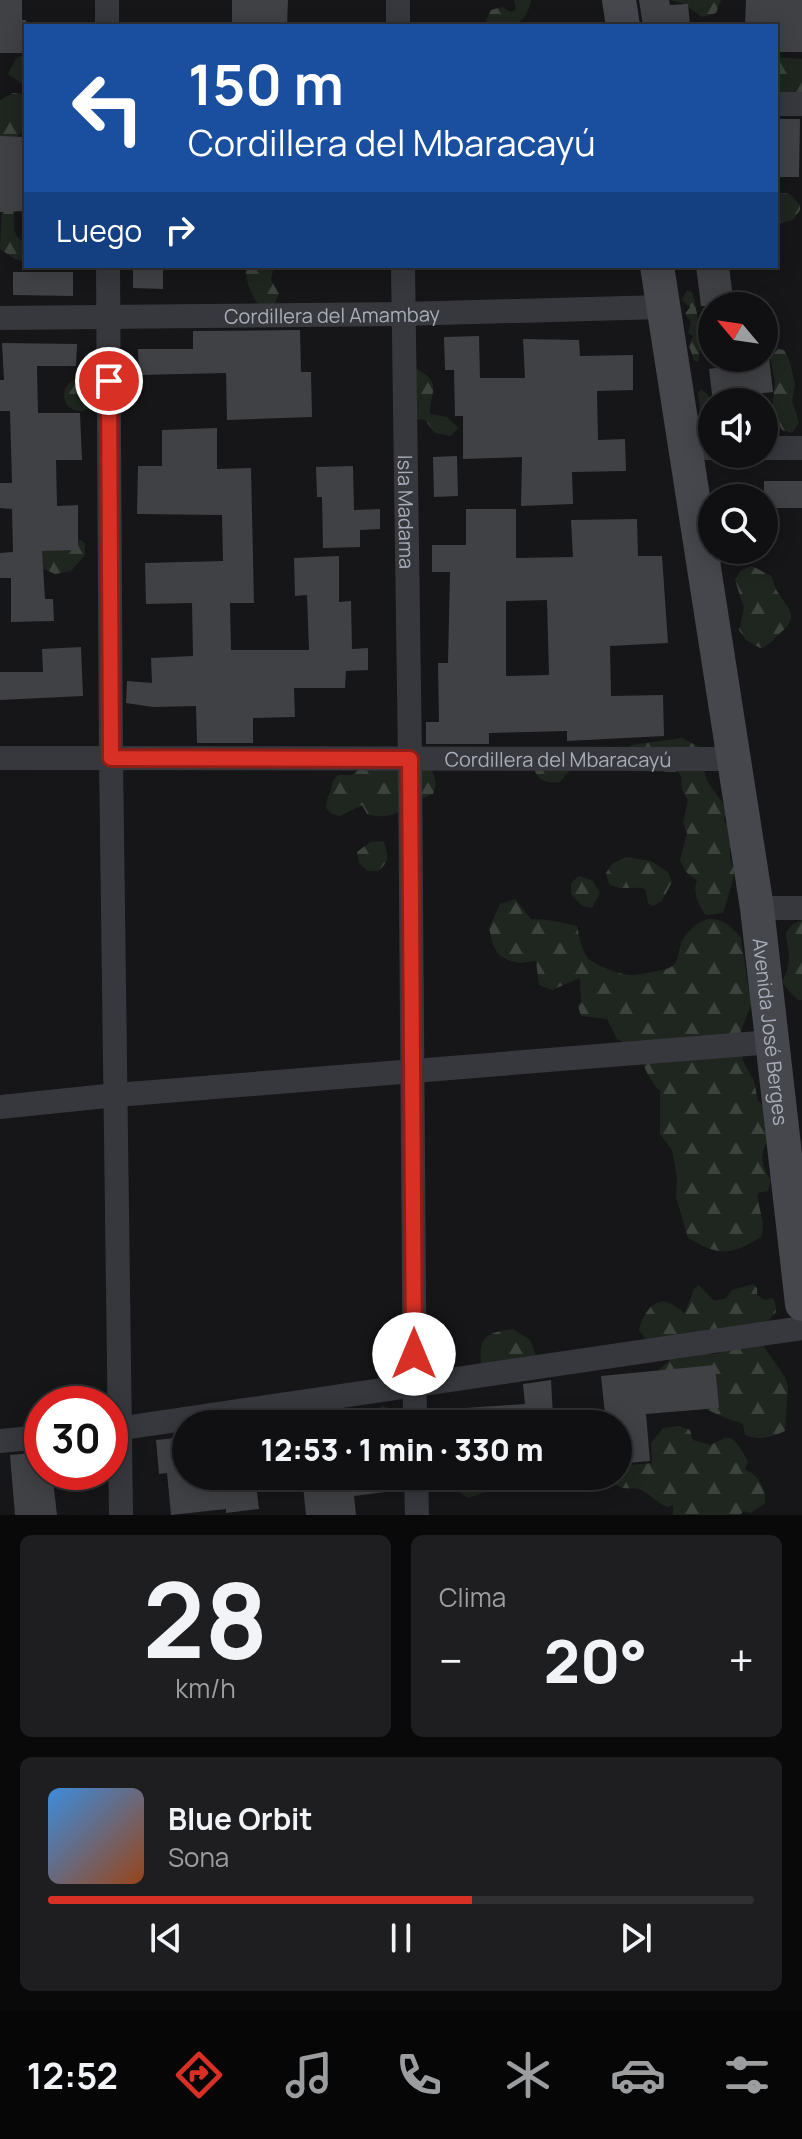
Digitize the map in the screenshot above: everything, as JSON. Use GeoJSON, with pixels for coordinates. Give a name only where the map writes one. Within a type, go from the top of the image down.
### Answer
{"type":"FeatureCollection","features":[{"type":"Feature","properties":{"kind":"main road"},"geometry":{"type":"LineString","coordinates":[[619,0],[623,24]]}},
{"type":"Feature","properties":{"kind":"main road","name":"Avenida José Berges"},"geometry":{"type":"LineString","coordinates":[[657,268],[663,307],[698,448]]}},
{"type":"Feature","properties":{"kind":"main road","name":"Avenida José Berges"},"geometry":{"type":"LineString","coordinates":[[700,468],[732,759],[757,908],[802,1304]]}},
{"type":"Feature","properties":{"kind":"street"},"geometry":{"type":"LineString","coordinates":[[107,0],[107,24]]}},
{"type":"Feature","properties":{"kind":"street"},"geometry":{"type":"LineString","coordinates":[[398,0],[398,24]]}},
{"type":"Feature","properties":{"kind":"street"},"geometry":{"type":"LineString","coordinates":[[778,104],[802,104]]}},
{"type":"Feature","properties":{"kind":"street"},"geometry":{"type":"LineString","coordinates":[[108,268],[116,1095],[115,1386]]}},
{"type":"Feature","properties":{"kind":"street","name":"Isla Madama"},"geometry":{"type":"LineString","coordinates":[[403,268],[415,1410]]}},
{"type":"Feature","properties":{"kind":"street","name":"Cordillera del Amambay"},"geometry":{"type":"LineString","coordinates":[[0,318],[403,314],[663,307]]}},
{"type":"Feature","properties":{"kind":"street"},"geometry":{"type":"LineString","coordinates":[[778,448],[802,448]]}},
{"type":"Feature","properties":{"kind":"street","name":"Cordillera del Mbaracayú"},"geometry":{"type":"LineString","coordinates":[[0,758],[732,759]]}},
{"type":"Feature","properties":{"kind":"street"},"geometry":{"type":"LineString","coordinates":[[757,908],[802,908]]}},
{"type":"Feature","properties":{"kind":"street"},"geometry":{"type":"LineString","coordinates":[[0,1107],[772,1042]]}},
{"type":"Feature","properties":{"kind":"street"},"geometry":{"type":"LineString","coordinates":[[128,1428],[802,1328]]}},
{"type":"Feature","properties":{"kind":"street"},"geometry":{"type":"LineString","coordinates":[[0,1441],[24,1439]]}},
{"type":"Feature","properties":{"kind":"street"},"geometry":{"type":"LineString","coordinates":[[119,1490],[121,1515]]}},
{"type":"Feature","properties":{"kind":"street"},"geometry":{"type":"LineString","coordinates":[[416,1490],[417,1515]]}},
{"type":"Feature","properties":{"kind":"green space"},"geometry":{"type":"Polygon","coordinates":[[[514,0],[531,0],[526,15],[517,23],[487,24],[491,10],[502,7],[511,12],[516,9],[514,0]]]}},
{"type":"Feature","properties":{"kind":"green space"},"geometry":{"type":"Polygon","coordinates":[[[670,0],[721,0],[716,13],[702,17],[682,3],[670,0]]]}},
{"type":"Feature","properties":{"kind":"green space"},"geometry":{"type":"Polygon","coordinates":[[[24,56],[24,83],[8,74],[16,59],[24,56]]]}},
{"type":"Feature","properties":{"kind":"green space"},"geometry":{"type":"Polygon","coordinates":[[[778,57],[802,59],[802,101],[778,103],[778,57]]]}},
{"type":"Feature","properties":{"kind":"green space"},"geometry":{"type":"Polygon","coordinates":[[[13,93],[24,94],[24,131],[16,137],[0,138],[0,100],[13,93]]]}},
{"type":"Feature","properties":{"kind":"green space"},"geometry":{"type":"Polygon","coordinates":[[[789,193],[800,205],[800,210],[793,220],[778,224],[778,194],[789,193]]]}},
{"type":"Feature","properties":{"kind":"green space"},"geometry":{"type":"Polygon","coordinates":[[[2,209],[13,210],[15,233],[24,242],[24,261],[0,249],[2,209]]]}},
{"type":"Feature","properties":{"kind":"green space"},"geometry":{"type":"Polygon","coordinates":[[[246,268],[274,268],[271,280],[279,294],[274,305],[259,305],[256,302],[246,268]]]}},
{"type":"Feature","properties":{"kind":"green space"},"geometry":{"type":"Polygon","coordinates":[[[687,290],[692,292],[698,327],[698,362],[694,360],[689,346],[693,336],[688,333],[691,322],[685,314],[690,307],[682,300],[687,290]]]}},
{"type":"Feature","properties":{"kind":"green space"},"geometry":{"type":"Polygon","coordinates":[[[778,349],[784,350],[795,385],[792,401],[799,423],[792,433],[782,430],[778,422],[778,388],[774,388],[773,372],[778,372],[778,349]]]}},
{"type":"Feature","properties":{"kind":"green space"},"geometry":{"type":"Polygon","coordinates":[[[417,369],[433,384],[430,414],[447,417],[458,428],[451,436],[435,433],[425,420],[414,419],[411,372],[417,369]]]}},
{"type":"Feature","properties":{"kind":"green space"},"geometry":{"type":"Polygon","coordinates":[[[80,379],[91,384],[96,395],[91,406],[80,411],[69,406],[64,395],[69,384],[80,379]]]}},
{"type":"Feature","properties":{"kind":"green space"},"geometry":{"type":"Polygon","coordinates":[[[81,540],[85,544],[85,555],[71,571],[55,574],[40,567],[38,550],[81,540]]]}},
{"type":"Feature","properties":{"kind":"green space"},"geometry":{"type":"Polygon","coordinates":[[[752,566],[771,576],[791,614],[786,627],[769,644],[760,648],[746,640],[739,630],[744,608],[735,580],[740,571],[752,566]]]}},
{"type":"Feature","properties":{"kind":"green space"},"geometry":{"type":"Polygon","coordinates":[[[682,738],[701,748],[706,777],[725,809],[724,820],[734,870],[723,913],[706,915],[697,899],[697,881],[685,871],[680,860],[687,833],[683,823],[688,800],[682,790],[681,776],[678,772],[634,771],[621,764],[631,745],[682,738]]]}},
{"type":"Feature","properties":{"kind":"green space"},"geometry":{"type":"Polygon","coordinates":[[[361,768],[429,768],[434,777],[433,794],[386,816],[367,814],[362,805],[340,816],[332,814],[326,808],[332,782],[338,775],[352,775],[361,768]]]}},
{"type":"Feature","properties":{"kind":"green space"},"geometry":{"type":"Polygon","coordinates":[[[534,768],[571,769],[560,782],[551,782],[540,779],[534,768]]]}},
{"type":"Feature","properties":{"kind":"green space"},"geometry":{"type":"Polygon","coordinates":[[[383,841],[386,861],[378,871],[368,871],[359,863],[357,852],[370,842],[383,841]]]}},
{"type":"Feature","properties":{"kind":"green space"},"geometry":{"type":"Polygon","coordinates":[[[626,857],[651,861],[668,872],[672,882],[662,901],[653,906],[648,903],[645,889],[618,888],[609,884],[606,873],[613,863],[626,857]]]}},
{"type":"Feature","properties":{"kind":"green space"},"geometry":{"type":"Polygon","coordinates":[[[579,876],[592,880],[600,893],[592,908],[582,906],[571,894],[571,883],[579,876]]]}},
{"type":"Feature","properties":{"kind":"green space"},"geometry":{"type":"Polygon","coordinates":[[[515,899],[531,919],[577,926],[583,949],[590,960],[625,974],[643,974],[671,967],[676,962],[683,939],[704,920],[719,920],[741,938],[753,1000],[740,1033],[743,1061],[754,1081],[758,1101],[772,1111],[771,1131],[762,1159],[771,1180],[768,1191],[758,1193],[763,1226],[761,1237],[741,1248],[724,1251],[708,1248],[688,1238],[676,1197],[677,1177],[672,1150],[660,1134],[660,1091],[639,1056],[617,1039],[607,1019],[581,1016],[578,1006],[581,1001],[580,978],[552,990],[539,985],[536,961],[520,963],[499,955],[489,928],[500,904],[515,899]]]}},
{"type":"Feature","properties":{"kind":"green space"},"geometry":{"type":"Polygon","coordinates":[[[802,920],[802,1000],[798,1000],[785,987],[783,980],[789,960],[786,932],[802,920]]]}},
{"type":"Feature","properties":{"kind":"green space"},"geometry":{"type":"Polygon","coordinates":[[[753,1284],[757,1295],[775,1301],[776,1312],[767,1322],[647,1341],[639,1330],[645,1315],[656,1303],[668,1303],[685,1313],[694,1289],[699,1285],[714,1301],[726,1298],[732,1290],[753,1284]]]}},
{"type":"Feature","properties":{"kind":"green space"},"geometry":{"type":"Polygon","coordinates":[[[513,1329],[530,1340],[536,1356],[481,1364],[481,1347],[486,1337],[513,1329]]]}},
{"type":"Feature","properties":{"kind":"green space"},"geometry":{"type":"Polygon","coordinates":[[[760,1341],[785,1377],[788,1387],[785,1431],[775,1435],[760,1438],[745,1435],[743,1424],[707,1409],[653,1375],[671,1359],[694,1354],[716,1354],[760,1341]]]}},
{"type":"Feature","properties":{"kind":"green space"},"geometry":{"type":"Polygon","coordinates":[[[679,1426],[690,1430],[693,1440],[710,1445],[731,1438],[748,1461],[745,1469],[761,1483],[765,1504],[740,1515],[673,1515],[673,1505],[664,1506],[643,1491],[632,1488],[632,1465],[652,1463],[651,1443],[663,1428],[679,1426]]]}},
{"type":"Feature","properties":{"kind":"green space"},"geometry":{"type":"Polygon","coordinates":[[[455,1490],[486,1490],[485,1492],[469,1498],[455,1490]]]}},
{"type":"Feature","properties":{"kind":"building"},"geometry":{"type":"Polygon","coordinates":[[[0,0],[22,0],[22,20],[26,20],[24,53],[0,53],[0,0]]]}},
{"type":"Feature","properties":{"kind":"building"},"geometry":{"type":"Polygon","coordinates":[[[232,0],[288,0],[287,24],[232,24],[232,0]]]}},
{"type":"Feature","properties":{"kind":"building"},"geometry":{"type":"Polygon","coordinates":[[[639,0],[669,0],[670,5],[688,4],[690,24],[643,24],[639,0]]]}},
{"type":"Feature","properties":{"kind":"building"},"geometry":{"type":"Polygon","coordinates":[[[746,0],[802,0],[802,52],[778,52],[778,24],[745,24],[746,0]]]}},
{"type":"Feature","properties":{"kind":"building"},"geometry":{"type":"Polygon","coordinates":[[[778,119],[800,119],[799,177],[778,177],[778,119]]]}},
{"type":"Feature","properties":{"kind":"building"},"geometry":{"type":"Polygon","coordinates":[[[0,136],[24,137],[24,211],[0,212],[0,136]]]}},
{"type":"Feature","properties":{"kind":"building"},"geometry":{"type":"Polygon","coordinates":[[[133,268],[163,268],[163,289],[133,288],[133,268]]]}},
{"type":"Feature","properties":{"kind":"building"},"geometry":{"type":"Polygon","coordinates":[[[696,268],[729,268],[732,292],[699,292],[696,268]]]}},
{"type":"Feature","properties":{"kind":"building"},"geometry":{"type":"Polygon","coordinates":[[[13,272],[73,272],[73,296],[13,295],[13,272]]]}},
{"type":"Feature","properties":{"kind":"building"},"geometry":{"type":"Polygon","coordinates":[[[300,330],[301,372],[311,372],[312,417],[227,420],[226,373],[139,375],[138,349],[193,349],[193,331],[300,330]]]}},
{"type":"Feature","properties":{"kind":"building"},"geometry":{"type":"Polygon","coordinates":[[[479,336],[480,378],[525,378],[523,339],[579,340],[580,356],[633,355],[633,390],[597,391],[598,440],[625,439],[626,471],[572,472],[573,504],[521,506],[522,457],[463,459],[463,416],[455,416],[454,370],[445,370],[444,337],[479,336]]]}},
{"type":"Feature","properties":{"kind":"building"},"geometry":{"type":"Polygon","coordinates":[[[2,343],[77,344],[76,366],[37,366],[38,413],[80,413],[82,460],[56,460],[57,506],[78,505],[78,550],[42,551],[45,599],[53,599],[54,621],[11,622],[11,578],[0,578],[0,553],[13,552],[12,509],[0,508],[0,483],[12,483],[10,411],[0,411],[0,380],[4,380],[2,343]]]}},
{"type":"Feature","properties":{"kind":"building"},"geometry":{"type":"Polygon","coordinates":[[[709,372],[771,372],[773,388],[711,388],[709,372]]]}},
{"type":"Feature","properties":{"kind":"building"},"geometry":{"type":"Polygon","coordinates":[[[217,428],[217,469],[251,468],[254,603],[230,603],[231,650],[309,650],[307,595],[295,596],[294,558],[339,556],[339,602],[351,601],[352,649],[368,648],[368,670],[346,671],[345,688],[294,688],[295,717],[253,718],[253,743],[197,743],[196,706],[153,707],[126,703],[127,681],[152,683],[151,658],[193,656],[192,603],[146,604],[145,563],[223,561],[222,515],[137,514],[138,466],[162,466],[162,430],[217,428]]]}},
{"type":"Feature","properties":{"kind":"building"},"geometry":{"type":"Polygon","coordinates":[[[457,456],[458,496],[434,497],[433,457],[457,456]]]}},
{"type":"Feature","properties":{"kind":"building"},"geometry":{"type":"Polygon","coordinates":[[[353,466],[354,510],[380,509],[380,529],[360,530],[360,547],[323,548],[322,497],[317,497],[316,467],[353,466]]]}},
{"type":"Feature","properties":{"kind":"building"},"geometry":{"type":"Polygon","coordinates":[[[764,481],[802,481],[802,508],[778,508],[778,484],[764,484],[764,481]]]}},
{"type":"Feature","properties":{"kind":"building"},"geometry":{"type":"Polygon","coordinates":[[[466,509],[516,509],[516,558],[573,557],[571,520],[637,519],[638,556],[662,556],[668,643],[610,646],[611,696],[663,695],[664,736],[567,741],[567,731],[489,733],[489,744],[426,744],[426,722],[439,722],[438,663],[448,663],[450,572],[432,572],[432,545],[466,545],[466,509]],[[547,600],[506,601],[506,676],[549,675],[547,600]]]}},
{"type":"Feature","properties":{"kind":"building"},"geometry":{"type":"Polygon","coordinates":[[[81,647],[83,696],[0,700],[0,672],[43,672],[42,649],[81,647]]]}},
{"type":"Feature","properties":{"kind":"building"},"geometry":{"type":"Polygon","coordinates":[[[715,1365],[719,1408],[646,1414],[650,1461],[632,1463],[632,1410],[605,1410],[601,1376],[715,1365]]]}},
{"type":"Feature","properties":{"kind":"building"},"geometry":{"type":"Polygon","coordinates":[[[551,1380],[553,1410],[450,1410],[525,1404],[523,1384],[551,1380]]]}},
{"type":"Feature","properties":{"kind":"building"},"geometry":{"type":"Polygon","coordinates":[[[172,1438],[172,1490],[257,1490],[259,1509],[171,1515],[167,1473],[159,1474],[156,1440],[172,1438]]]}},
{"type":"Feature","properties":{"kind":"building"},"geometry":{"type":"Polygon","coordinates":[[[24,1454],[24,1490],[54,1490],[57,1515],[15,1515],[10,1455],[24,1454]]]}},
{"type":"Feature","properties":{"kind":"building"},"geometry":{"type":"Polygon","coordinates":[[[303,1490],[401,1490],[354,1496],[356,1515],[306,1515],[303,1490]]]}},
{"type":"Feature","properties":{"kind":"route"},"geometry":{"type":"LineString","coordinates":[[109,381],[111,758],[410,759],[414,1354]]}}]}
